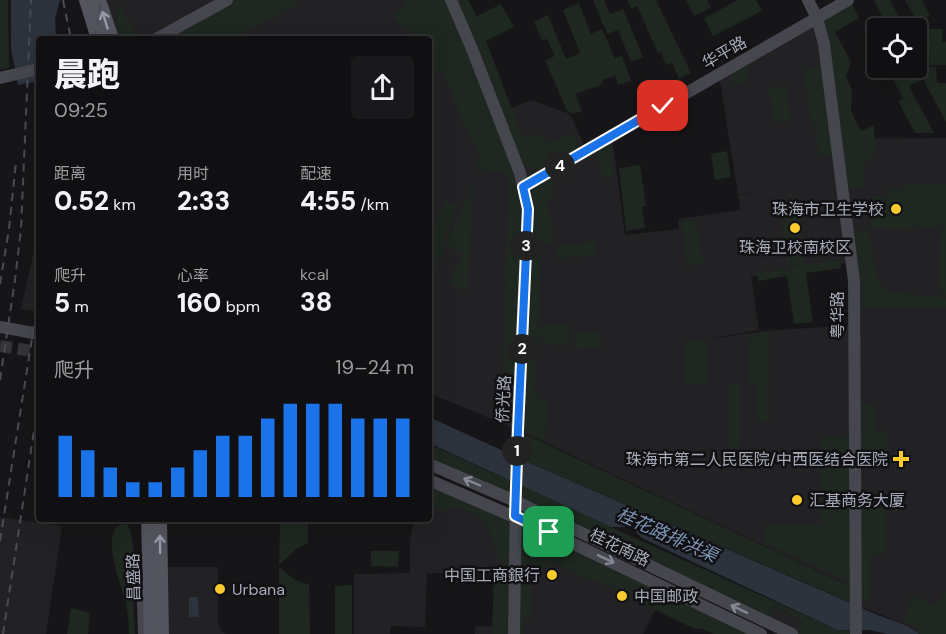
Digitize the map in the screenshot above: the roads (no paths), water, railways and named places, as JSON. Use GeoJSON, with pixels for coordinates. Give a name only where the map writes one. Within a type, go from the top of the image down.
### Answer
{"type":"FeatureCollection","features":[{"type":"Feature","properties":{"kind":"main road"},"geometry":{"type":"LineString","coordinates":[[86,0],[97,36]]}},
{"type":"Feature","properties":{"kind":"main road"},"geometry":{"type":"LineString","coordinates":[[99,0],[111,36]]}},
{"type":"Feature","properties":{"kind":"main road"},"geometry":{"type":"LineString","coordinates":[[161,36],[227,0]]}},
{"type":"Feature","properties":{"kind":"main road","name":"侨光路"},"geometry":{"type":"LineString","coordinates":[[451,0],[520,173],[528,209],[516,481],[514,634]]}},
{"type":"Feature","properties":{"kind":"main road","name":"粤华路"},"geometry":{"type":"LineString","coordinates":[[808,0],[817,18],[824,44],[854,281],[856,630]]}},
{"type":"Feature","properties":{"kind":"main road","name":"华平路"},"geometry":{"type":"LineString","coordinates":[[523,187],[848,0]]}},
{"type":"Feature","properties":{"kind":"main road"},"geometry":{"type":"LineString","coordinates":[[5,77],[36,70]]}},
{"type":"Feature","properties":{"kind":"main road"},"geometry":{"type":"LineString","coordinates":[[0,320],[36,326]]}},
{"type":"Feature","properties":{"kind":"main road"},"geometry":{"type":"LineString","coordinates":[[0,327],[36,333]]}},
{"type":"Feature","properties":{"kind":"main road","name":"桂花南路"},"geometry":{"type":"LineString","coordinates":[[432,465],[516,501],[792,634]]}},
{"type":"Feature","properties":{"kind":"main road","name":"桂花南路"},"geometry":{"type":"LineString","coordinates":[[432,481],[515,516],[761,634]]}},
{"type":"Feature","properties":{"kind":"main road","name":"昌盛路"},"geometry":{"type":"LineString","coordinates":[[148,522],[162,634]]}},
{"type":"Feature","properties":{"kind":"main road","name":"昌盛路"},"geometry":{"type":"LineString","coordinates":[[151,634],[160,522]]}},
{"type":"Feature","properties":{"kind":"main road"},"geometry":{"type":"LineString","coordinates":[[144,634],[143,603],[155,570]]}},
{"type":"Feature","properties":{"kind":"main road"},"geometry":{"type":"LineString","coordinates":[[155,570],[166,602],[169,634]]}},
{"type":"Feature","properties":{"kind":"water"},"geometry":{"type":"Polygon","coordinates":[[[11,0],[60,0],[55,18],[56,36],[36,36],[36,82],[18,85],[11,48],[11,0]]]}},
{"type":"Feature","properties":{"kind":"water","name":"桂花路排洪渠"},"geometry":{"type":"Polygon","coordinates":[[[432,418],[880,616],[906,625],[919,634],[837,630],[642,538],[631,527],[611,527],[432,444],[432,418]]]}},
{"type":"Feature","properties":{"kind":"water"},"geometry":{"type":"Polygon","coordinates":[[[189,597],[198,597],[199,617],[189,617],[189,597]]]}},
{"type":"Feature","properties":{"kind":"tunnel"},"geometry":{"type":"LineString","coordinates":[[0,346],[36,352]]}},
{"type":"Feature","properties":{"kind":"railway"},"geometry":{"type":"LineString","coordinates":[[0,380],[21,229],[31,0]]}},
{"type":"Feature","properties":{"kind":"railway"},"geometry":{"type":"LineString","coordinates":[[63,0],[70,36]]}},
{"type":"Feature","properties":{"kind":"railway"},"geometry":{"type":"LineString","coordinates":[[95,36],[101,0]]}},
{"type":"Feature","properties":{"kind":"railway"},"geometry":{"type":"LineString","coordinates":[[0,284],[16,162]]}},
{"type":"Feature","properties":{"kind":"railway"},"geometry":{"type":"LineString","coordinates":[[0,541],[36,313]]}},
{"type":"Feature","properties":{"kind":"railway"},"geometry":{"type":"LineString","coordinates":[[3,634],[36,418]]}},
{"type":"Feature","properties":{"kind":"place","name":"珠海市卫生学校"},"geometry":{"type":"Point","coordinates":[896,209]}},
{"type":"Feature","properties":{"kind":"place","name":"珠海卫校南校区"},"geometry":{"type":"Point","coordinates":[795,228]}},
{"type":"Feature","properties":{"kind":"place","name":"珠海市第二人民医院/中西医结合医院"},"geometry":{"type":"Point","coordinates":[901,459]}},
{"type":"Feature","properties":{"kind":"place","name":"汇基商务大厦"},"geometry":{"type":"Point","coordinates":[797,500]}},
{"type":"Feature","properties":{"kind":"place","name":"中国工商銀行"},"geometry":{"type":"Point","coordinates":[552,575]}},
{"type":"Feature","properties":{"kind":"place","name":"Urbana"},"geometry":{"type":"Point","coordinates":[220,589]}},
{"type":"Feature","properties":{"kind":"place","name":"中国邮政"},"geometry":{"type":"Point","coordinates":[622,596]}}]}
